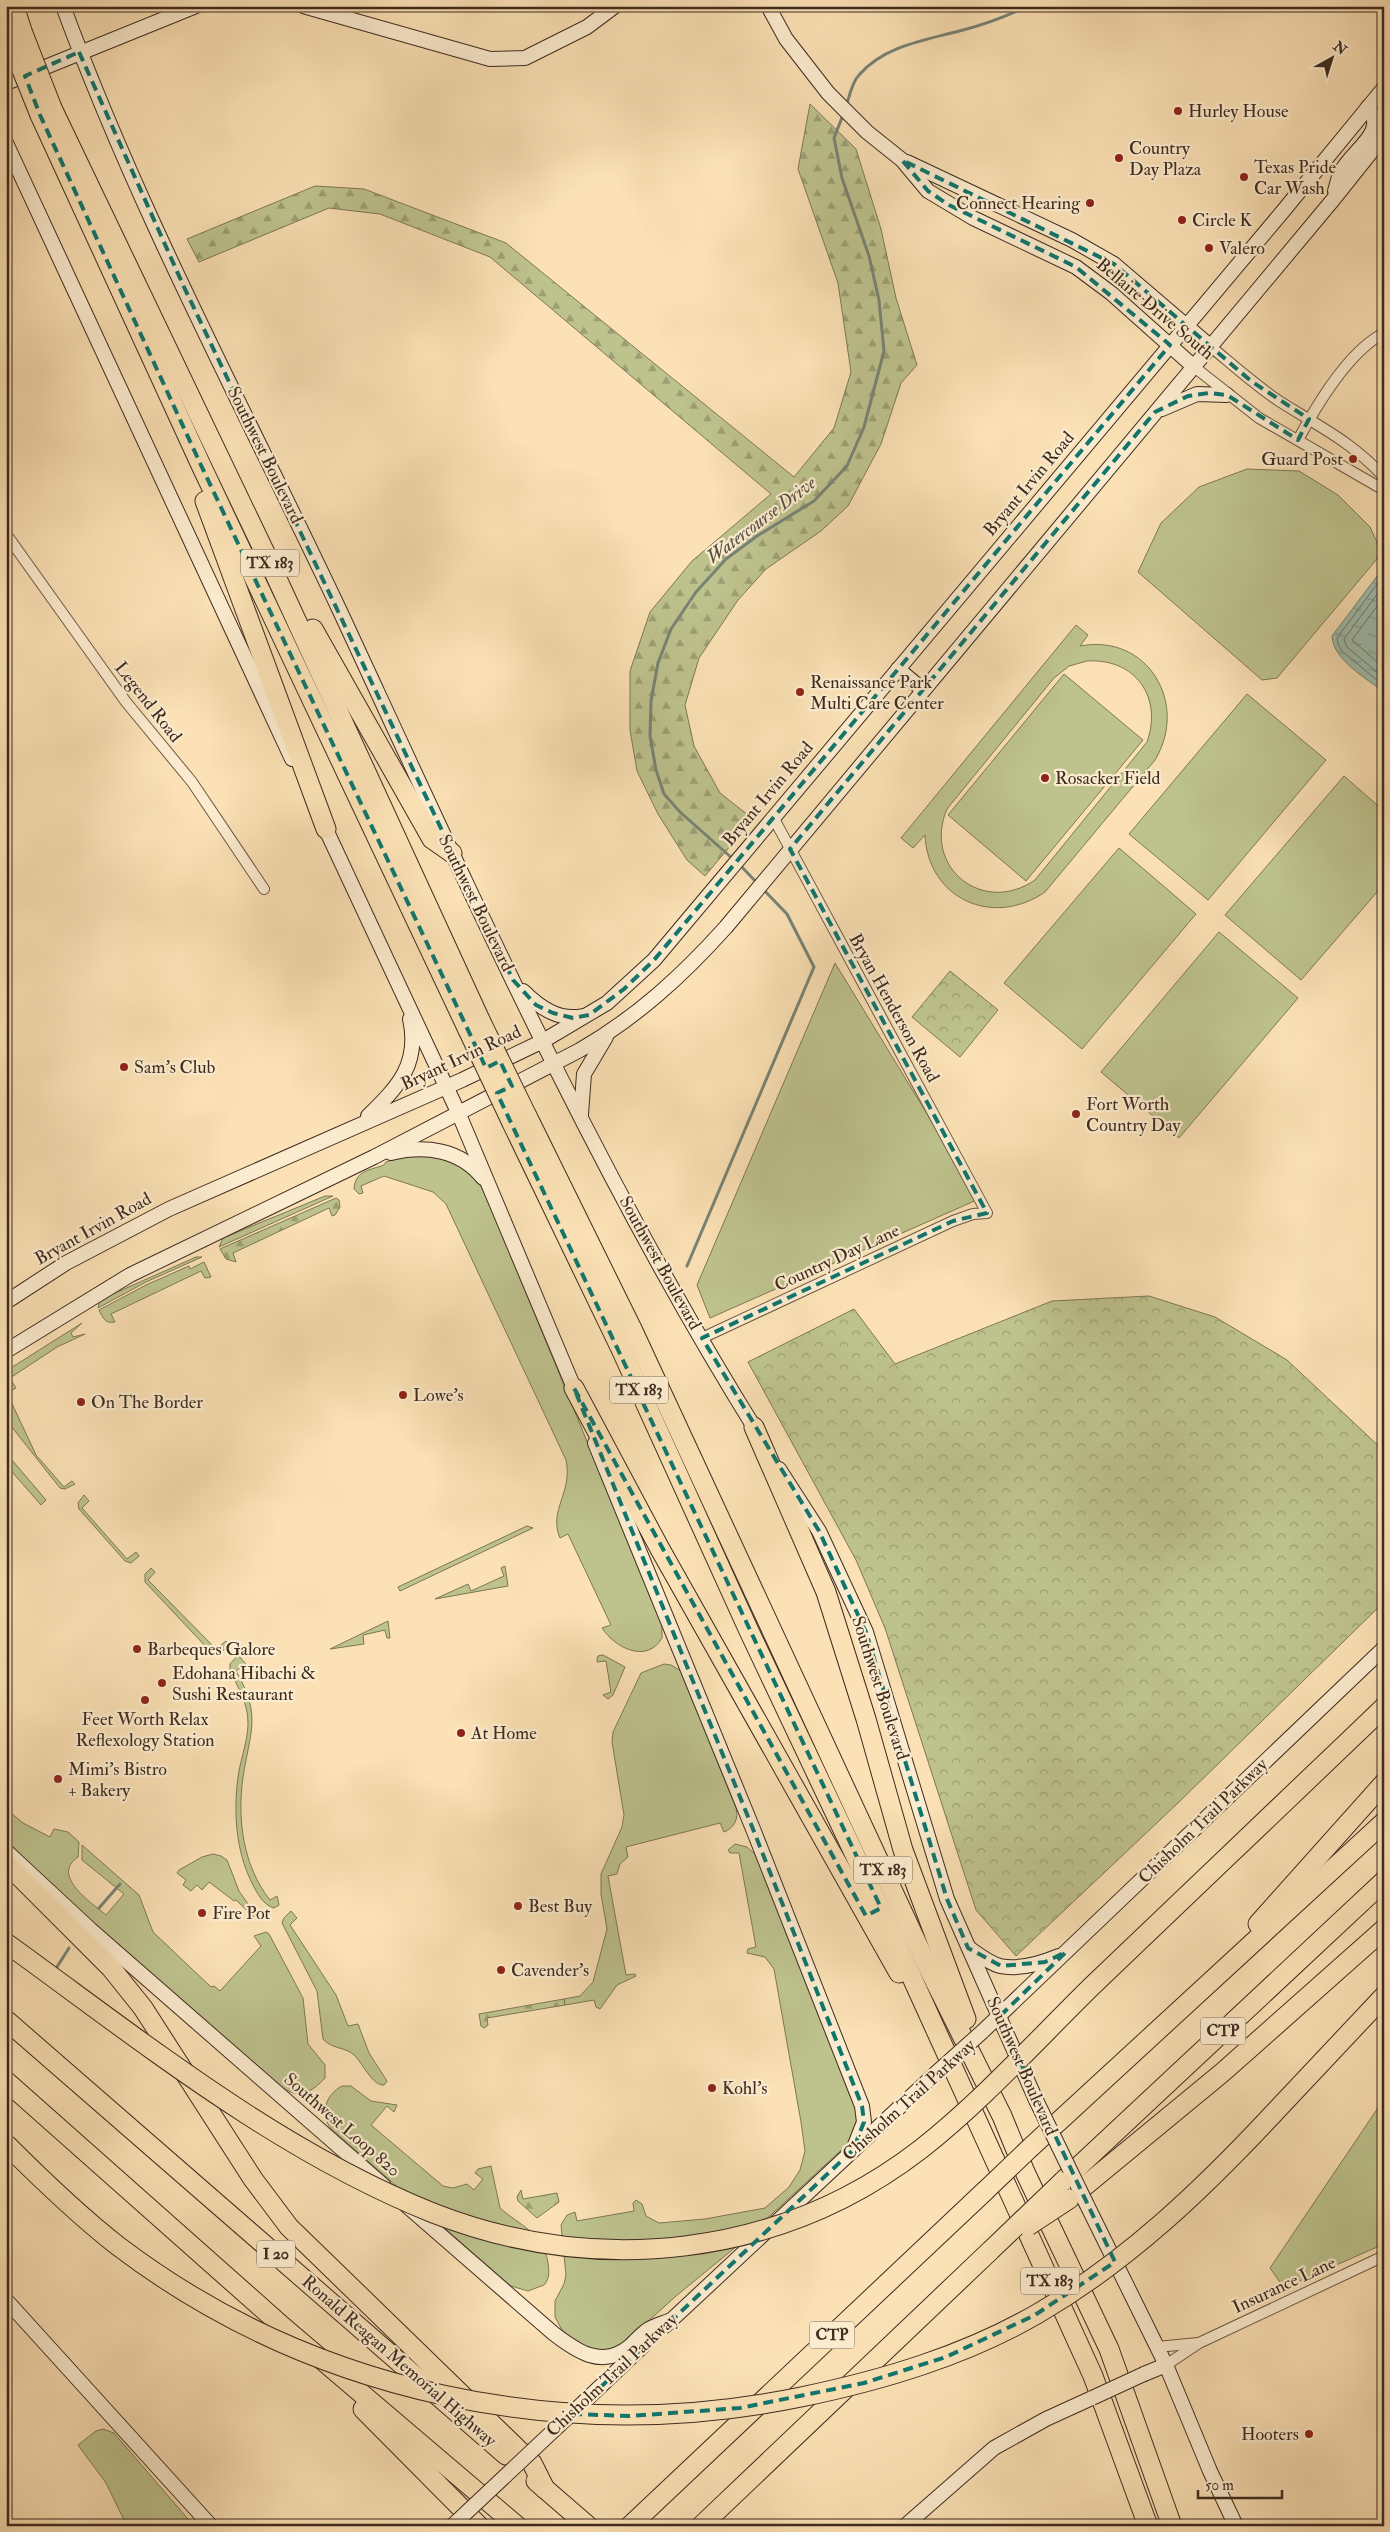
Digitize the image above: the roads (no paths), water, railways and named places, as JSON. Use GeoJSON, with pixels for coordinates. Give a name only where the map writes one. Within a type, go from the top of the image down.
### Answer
{"type":"FeatureCollection","features":[{"type":"Feature","properties":{"kind":"highway","name":"TX 183"},"geometry":{"type":"LineString","coordinates":[[14,6],[12,32],[200,463],[519,1120],[749,1632],[889,1927],[1094,2376],[1139,2495],[1148,2526]]}},
{"type":"Feature","properties":{"kind":"highway","name":"TX 183"},"geometry":{"type":"LineString","coordinates":[[46,111],[268,559],[475,1026]]}},
{"type":"Feature","properties":{"kind":"highway"},"geometry":{"type":"LineString","coordinates":[[200,463],[201,490],[326,829]]}},
{"type":"Feature","properties":{"kind":"highway"},"geometry":{"type":"LineString","coordinates":[[268,559],[286,580],[432,839],[452,853]]}},
{"type":"Feature","properties":{"kind":"highway","name":"TX 183"},"geometry":{"type":"LineString","coordinates":[[519,1120],[633,1330],[927,1965],[1002,2116],[1030,2181],[1109,2349],[1172,2526]]}},
{"type":"Feature","properties":{"kind":"highway"},"geometry":{"type":"LineString","coordinates":[[574,1388],[655,1540],[878,1938],[940,2041]]}},
{"type":"Feature","properties":{"kind":"highway"},"geometry":{"type":"LineString","coordinates":[[754,1427],[826,1592],[866,1720],[903,1850],[1002,2116]]}},
{"type":"Feature","properties":{"kind":"highway"},"geometry":{"type":"LineString","coordinates":[[6,1943],[199,2083],[261,2123],[331,2163],[432,2212],[510,2237],[572,2248],[625,2251],[695,2245],[763,2229],[809,2213],[858,2189],[919,2150],[975,2100],[1384,1707]]}},
{"type":"Feature","properties":{"kind":"highway"},"geometry":{"type":"LineString","coordinates":[[1185,2006],[1384,1784]]}},
{"type":"Feature","properties":{"kind":"highway","name":"CTP"},"geometry":{"type":"LineString","coordinates":[[630,2526],[1031,2147],[1384,1822]]}},
{"type":"Feature","properties":{"kind":"highway"},"geometry":{"type":"LineString","coordinates":[[6,1863],[110,1968],[143,2008],[253,2179],[289,2227],[532,2463],[545,2489]]}},
{"type":"Feature","properties":{"kind":"highway","name":"CTP"},"geometry":{"type":"LineString","coordinates":[[706,2521],[991,2250],[1065,2191],[1384,1881]]}},
{"type":"Feature","properties":{"kind":"highway"},"geometry":{"type":"LineString","coordinates":[[1065,2191],[1223,2072],[1384,1929]]}},
{"type":"Feature","properties":{"kind":"highway"},"geometry":{"type":"LineString","coordinates":[[6,2144],[65,2202],[139,2261],[226,2316],[289,2347],[358,2373],[454,2398],[532,2410],[630,2416],[740,2408],[812,2395],[911,2369],[977,2344],[1058,2301],[1121,2258],[1199,2192],[1384,1996]]}},
{"type":"Feature","properties":{"kind":"highway","name":"Ronald Reagan Memorial Highway"},"geometry":{"type":"LineString","coordinates":[[6,2020],[588,2526]]}},
{"type":"Feature","properties":{"kind":"highway"},"geometry":{"type":"LineString","coordinates":[[6,2081],[281,2324],[517,2526]]}},
{"type":"Feature","properties":{"kind":"highway"},"geometry":{"type":"LineString","coordinates":[[281,2324],[304,2358],[367,2413],[479,2526]]}},
{"type":"Feature","properties":{"kind":"main road","name":"Southwest Boulevard"},"geometry":{"type":"LineString","coordinates":[[63,6],[79,52],[180,279],[580,1118],[702,1338],[819,1532],[866,1632],[946,1899],[1036,2100],[1166,2366],[1210,2471],[1234,2520]]}},
{"type":"Feature","properties":{"kind":"main road"},"geometry":{"type":"LineString","coordinates":[[6,84],[79,52],[196,6]]}},
{"type":"Feature","properties":{"kind":"main road"},"geometry":{"type":"LineString","coordinates":[[303,6],[490,59],[525,58],[587,27],[615,6]]}},
{"type":"Feature","properties":{"kind":"main road","name":"Bellaire Drive South"},"geometry":{"type":"LineString","coordinates":[[768,6],[786,39],[828,93],[867,132],[902,160],[928,191],[977,221],[1076,266],[1111,293],[1193,366]]}},
{"type":"Feature","properties":{"kind":"main road","name":"Bryant Irvin Road"},"geometry":{"type":"LineString","coordinates":[[6,1302],[66,1263],[169,1208],[446,1087],[543,1041],[613,999],[640,975],[716,886],[1188,325],[1384,88]]}},
{"type":"Feature","properties":{"kind":"main road"},"geometry":{"type":"LineString","coordinates":[[1332,201],[1341,172],[1372,133],[1376,123],[1375,115],[1368,107]]}},
{"type":"Feature","properties":{"kind":"main road"},"geometry":{"type":"LineString","coordinates":[[6,1351],[130,1275],[374,1157],[458,1112],[555,1064],[607,1034],[651,1003],[678,978],[774,869],[1332,201],[1384,136]]}},
{"type":"Feature","properties":{"kind":"main road"},"geometry":{"type":"LineString","coordinates":[[6,142],[259,691],[326,829],[458,1112],[489,1185],[574,1388],[614,1492],[753,1829],[862,2106],[864,2122],[853,2150]]}},
{"type":"Feature","properties":{"kind":"main road","name":"Bellaire Drive South"},"geometry":{"type":"LineString","coordinates":[[902,160],[1072,240],[1114,264],[1188,325],[1210,346]]}},
{"type":"Feature","properties":{"kind":"main road"},"geometry":{"type":"LineString","coordinates":[[1155,412],[1188,396],[1209,393],[1227,395]]}},
{"type":"Feature","properties":{"kind":"main road"},"geometry":{"type":"LineString","coordinates":[[898,669],[923,690]]}},
{"type":"Feature","properties":{"kind":"main road"},"geometry":{"type":"LineString","coordinates":[[513,980],[536,1005],[552,1013],[573,1018],[589,1015]]}},
{"type":"Feature","properties":{"kind":"main road"},"geometry":{"type":"LineString","coordinates":[[361,1123],[399,1084],[410,1060],[412,1031],[404,996]]}},
{"type":"Feature","properties":{"kind":"main road"},"geometry":{"type":"LineString","coordinates":[[580,1118],[584,1074],[607,1034]]}},
{"type":"Feature","properties":{"kind":"main road"},"geometry":{"type":"LineString","coordinates":[[374,1157],[417,1148],[442,1151],[468,1164],[489,1185]]}},
{"type":"Feature","properties":{"kind":"main road","name":"Chisholm Trail Parkway"},"geometry":{"type":"LineString","coordinates":[[452,2526],[853,2150],[999,2017],[1384,1648]]}},
{"type":"Feature","properties":{"kind":"main road","name":"Southwest Loop 820"},"geometry":{"type":"LineString","coordinates":[[6,1851],[160,1991],[568,2344],[590,2356],[604,2358],[616,2355],[628,2348],[648,2329],[671,2320]]}},
{"type":"Feature","properties":{"kind":"main road"},"geometry":{"type":"LineString","coordinates":[[968,1948],[1001,1966],[1046,1962],[1066,1952]]}},
{"type":"Feature","properties":{"kind":"main road"},"geometry":{"type":"LineString","coordinates":[[6,2300],[211,2526]]}},
{"type":"Feature","properties":{"kind":"main road"},"geometry":{"type":"LineString","coordinates":[[905,2526],[994,2448],[1082,2402],[1166,2366]]}},
{"type":"Feature","properties":{"kind":"street"},"geometry":{"type":"LineString","coordinates":[[1298,440],[1309,419],[1355,355],[1371,340],[1384,333]]}},
{"type":"Feature","properties":{"kind":"street","name":"Bellaire Drive South"},"geometry":{"type":"LineString","coordinates":[[1210,346],[1251,381],[1343,439],[1366,457],[1384,476]]}},
{"type":"Feature","properties":{"kind":"street","name":"Bellaire Drive South"},"geometry":{"type":"LineString","coordinates":[[1193,366],[1227,395],[1259,418],[1384,490]]}},
{"type":"Feature","properties":{"kind":"street","name":"Legend Road"},"geometry":{"type":"LineString","coordinates":[[6,534],[126,702],[192,782],[264,890]]}},
{"type":"Feature","properties":{"kind":"street","name":"Bryan Henderson Road"},"geometry":{"type":"LineString","coordinates":[[773,817],[987,1213]]}},
{"type":"Feature","properties":{"kind":"street","name":"Country Day Lane"},"geometry":{"type":"LineString","coordinates":[[702,1338],[954,1221],[973,1214],[987,1213]]}},
{"type":"Feature","properties":{"kind":"street","name":"Insurance Lane"},"geometry":{"type":"LineString","coordinates":[[1166,2366],[1199,2343],[1384,2256]]}},
{"type":"Feature","properties":{"kind":"street","name":"Insurance Lane"},"geometry":{"type":"LineString","coordinates":[[1157,2347],[1199,2343]]}},
{"type":"Feature","properties":{"kind":"water"},"geometry":{"type":"Polygon","coordinates":[[[1384,567],[1384,692],[1344,661],[1334,645],[1332,636],[1384,567]]]}},
{"type":"Feature","properties":{"kind":"waterway","name":"Watercourse Drive"},"geometry":{"type":"LineString","coordinates":[[846,107],[854,82],[869,65],[881,57],[907,45],[980,25],[1028,6]]}},
{"type":"Feature","properties":{"kind":"waterway","name":"Watercourse Drive"},"geometry":{"type":"LineString","coordinates":[[733,859],[680,812],[664,794],[656,770],[650,736],[651,701],[658,663],[671,629],[696,592],[726,559],[757,536],[814,501],[847,466],[864,427],[884,351],[879,300],[869,256],[842,178],[834,138],[843,115]]}},
{"type":"Feature","properties":{"kind":"waterway"},"geometry":{"type":"LineString","coordinates":[[740,865],[758,884]]}},
{"type":"Feature","properties":{"kind":"waterway"},"geometry":{"type":"LineString","coordinates":[[687,1266],[814,967],[787,914],[762,888]]}},
{"type":"Feature","properties":{"kind":"waterway"},"geometry":{"type":"LineString","coordinates":[[99,1908],[120,1884]]}},
{"type":"Feature","properties":{"kind":"waterway"},"geometry":{"type":"LineString","coordinates":[[55,1970],[69,1948]]}},
{"type":"Feature","properties":{"kind":"place","name":"Hurley House"},"geometry":{"type":"Point","coordinates":[1178,111]}},
{"type":"Feature","properties":{"kind":"place","name":"Country Day Plaza"},"geometry":{"type":"Point","coordinates":[1119,158]}},
{"type":"Feature","properties":{"kind":"place","name":"Texas Pride Car Wash"},"geometry":{"type":"Point","coordinates":[1244,177]}},
{"type":"Feature","properties":{"kind":"place","name":"Connect Hearing"},"geometry":{"type":"Point","coordinates":[1090,203]}},
{"type":"Feature","properties":{"kind":"place","name":"Circle K"},"geometry":{"type":"Point","coordinates":[1182,220]}},
{"type":"Feature","properties":{"kind":"place","name":"Valero"},"geometry":{"type":"Point","coordinates":[1209,248]}},
{"type":"Feature","properties":{"kind":"place","name":"Guard Post"},"geometry":{"type":"Point","coordinates":[1353,459]}},
{"type":"Feature","properties":{"kind":"place","name":"Renaissance Park Multi Care Center"},"geometry":{"type":"Point","coordinates":[800,692]}},
{"type":"Feature","properties":{"kind":"place","name":"Rosacker Field"},"geometry":{"type":"Point","coordinates":[1045,778]}},
{"type":"Feature","properties":{"kind":"place","name":"Sam's Club"},"geometry":{"type":"Point","coordinates":[124,1067]}},
{"type":"Feature","properties":{"kind":"place","name":"Fort Worth Country Day"},"geometry":{"type":"Point","coordinates":[1076,1114]}},
{"type":"Feature","properties":{"kind":"place","name":"Lowe's"},"geometry":{"type":"Point","coordinates":[403,1395]}},
{"type":"Feature","properties":{"kind":"place","name":"On The Border"},"geometry":{"type":"Point","coordinates":[81,1402]}},
{"type":"Feature","properties":{"kind":"place","name":"Barbeques Galore"},"geometry":{"type":"Point","coordinates":[137,1649]}},
{"type":"Feature","properties":{"kind":"place","name":"Edohana Hibachi & Sushi Restaurant"},"geometry":{"type":"Point","coordinates":[162,1683]}},
{"type":"Feature","properties":{"kind":"place","name":"Feet Worth Relax Reflexology Station"},"geometry":{"type":"Point","coordinates":[145,1700]}},
{"type":"Feature","properties":{"kind":"place","name":"At Home"},"geometry":{"type":"Point","coordinates":[461,1733]}},
{"type":"Feature","properties":{"kind":"place","name":"Mimi’s Bistro + Bakery"},"geometry":{"type":"Point","coordinates":[58,1779]}},
{"type":"Feature","properties":{"kind":"place","name":"Best Buy"},"geometry":{"type":"Point","coordinates":[518,1906]}},
{"type":"Feature","properties":{"kind":"place","name":"Fire Pot"},"geometry":{"type":"Point","coordinates":[202,1913]}},
{"type":"Feature","properties":{"kind":"place","name":"Cavender’s"},"geometry":{"type":"Point","coordinates":[501,1970]}},
{"type":"Feature","properties":{"kind":"place","name":"Kohl's"},"geometry":{"type":"Point","coordinates":[712,2088]}},
{"type":"Feature","properties":{"kind":"place","name":"Hooters"},"geometry":{"type":"Point","coordinates":[1309,2434]}}]}
